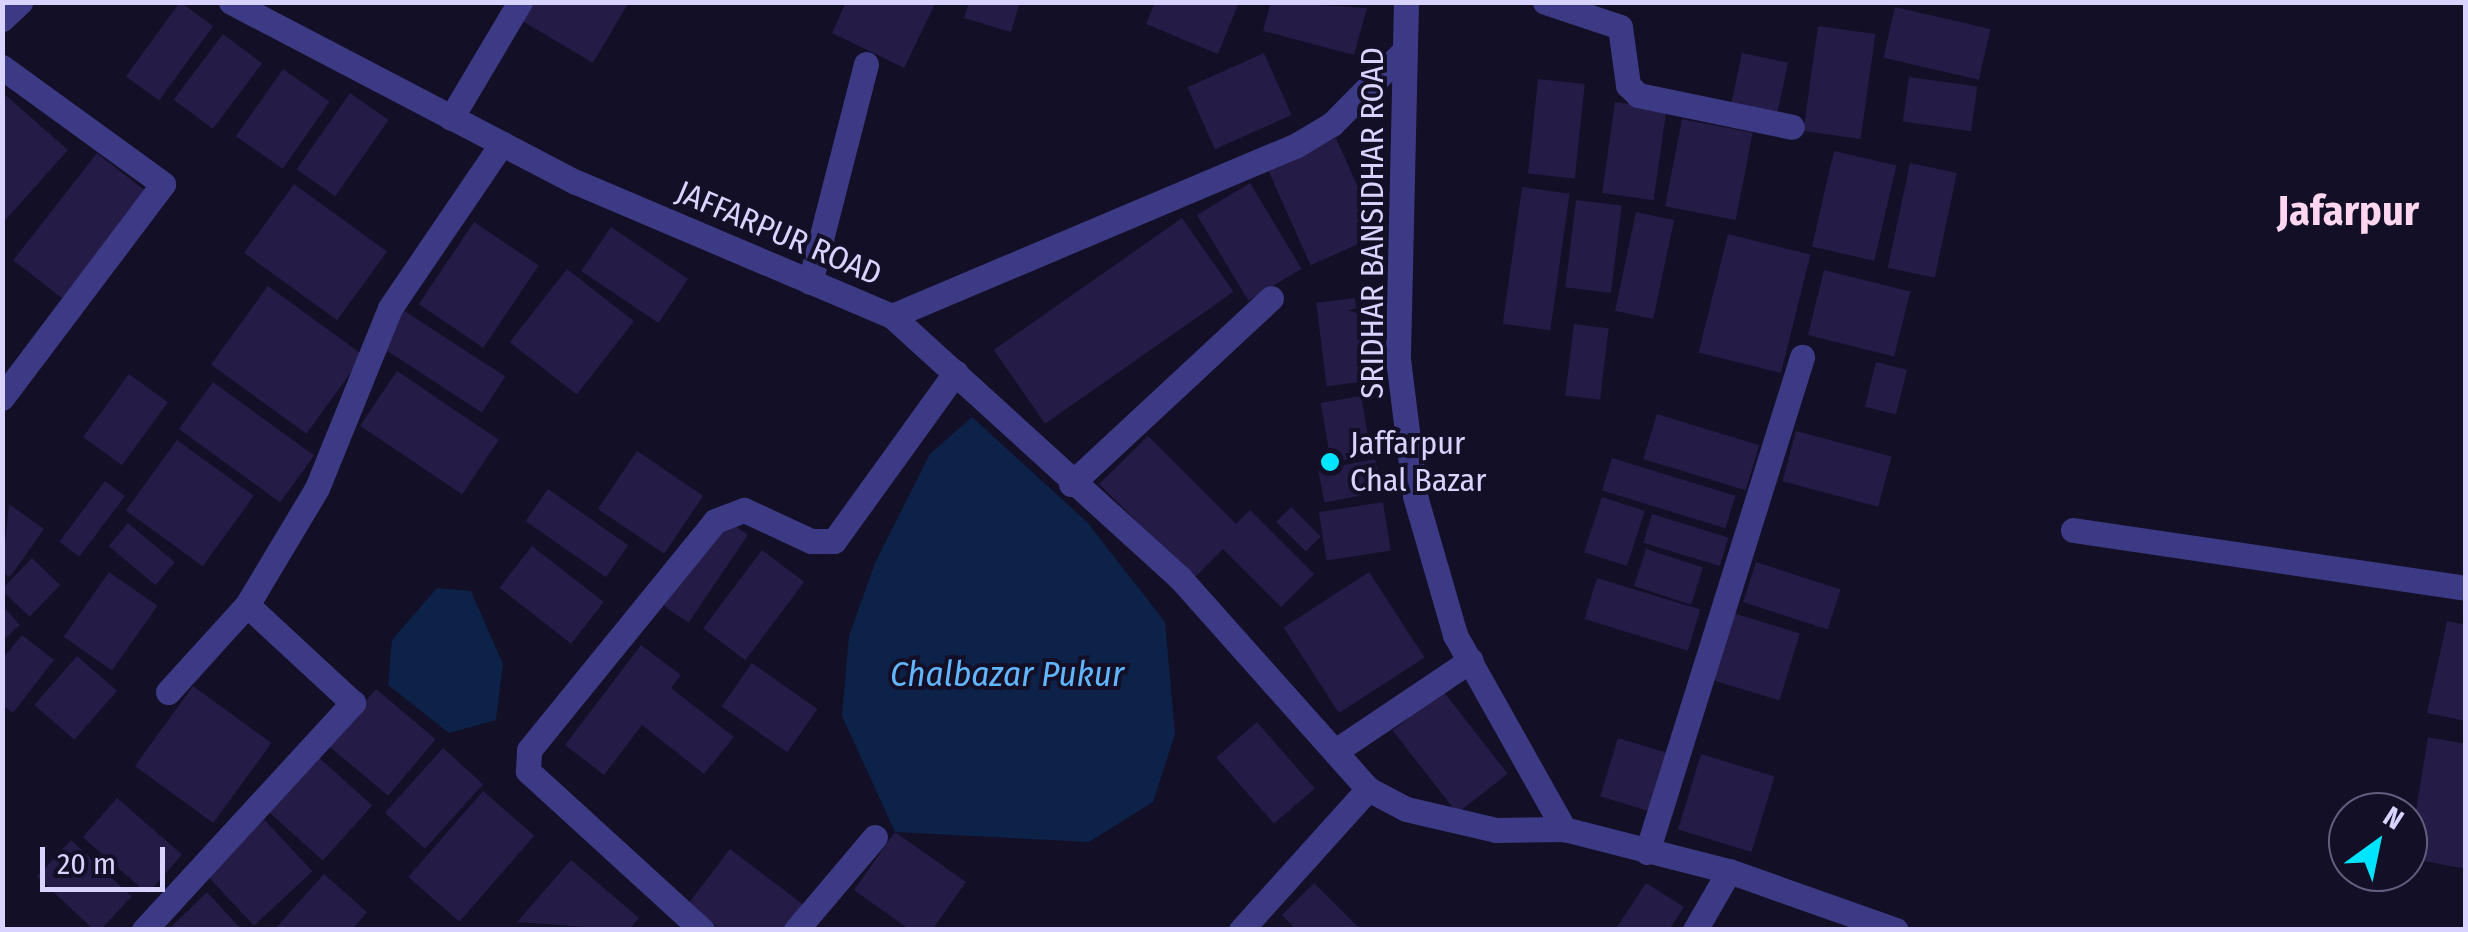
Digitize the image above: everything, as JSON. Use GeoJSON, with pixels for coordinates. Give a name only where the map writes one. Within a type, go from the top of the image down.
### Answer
{"type":"FeatureCollection","features":[{"type":"Feature","properties":{"kind":"street"},"geometry":{"type":"LineString","coordinates":[[2,19],[20,2]]}},
{"type":"Feature","properties":{"kind":"street","name":"JAFFARPUR ROAD"},"geometry":{"type":"LineString","coordinates":[[231,2],[502,143],[892,316],[1295,146],[1332,124],[1401,54]]}},
{"type":"Feature","properties":{"kind":"street"},"geometry":{"type":"LineString","coordinates":[[450,118],[520,2]]}},
{"type":"Feature","properties":{"kind":"street","name":"SRIDHAR BANSIDHAR ROAD"},"geometry":{"type":"LineString","coordinates":[[1406,2],[1401,54],[1398,359],[1416,496],[1471,660],[1564,829]]}},
{"type":"Feature","properties":{"kind":"street"},"geometry":{"type":"LineString","coordinates":[[1546,2],[1620,26],[1628,85],[1638,95],[1792,127]]}},
{"type":"Feature","properties":{"kind":"street"},"geometry":{"type":"LineString","coordinates":[[810,282],[866,64]]}},
{"type":"Feature","properties":{"kind":"street"},"geometry":{"type":"LineString","coordinates":[[2,67],[163,184],[2,398]]}},
{"type":"Feature","properties":{"kind":"street"},"geometry":{"type":"LineString","coordinates":[[168,692],[247,605],[303,516],[390,308],[502,143]]}},
{"type":"Feature","properties":{"kind":"street"},"geometry":{"type":"LineString","coordinates":[[1071,484],[1271,298]]}},
{"type":"Feature","properties":{"kind":"street"},"geometry":{"type":"LineString","coordinates":[[892,316],[1071,484],[1180,578],[1368,788],[1406,809],[1496,830],[1564,829],[1729,872],[1896,930]]}},
{"type":"Feature","properties":{"kind":"street"},"geometry":{"type":"LineString","coordinates":[[1647,852],[1802,357]]}},
{"type":"Feature","properties":{"kind":"street"},"geometry":{"type":"LineString","coordinates":[[702,930],[528,771],[529,750],[715,521],[744,510],[811,541],[834,541],[956,372]]}},
{"type":"Feature","properties":{"kind":"street"},"geometry":{"type":"LineString","coordinates":[[2073,530],[2466,588]]}},
{"type":"Feature","properties":{"kind":"street"},"geometry":{"type":"LineString","coordinates":[[144,930],[353,703],[247,605]]}},
{"type":"Feature","properties":{"kind":"street"},"geometry":{"type":"LineString","coordinates":[[1337,750],[1471,660]]}},
{"type":"Feature","properties":{"kind":"street"},"geometry":{"type":"LineString","coordinates":[[1241,930],[1368,788]]}},
{"type":"Feature","properties":{"kind":"street"},"geometry":{"type":"LineString","coordinates":[[796,930],[875,838]]}},
{"type":"Feature","properties":{"kind":"street"},"geometry":{"type":"LineString","coordinates":[[1695,930],[1729,872]]}},
{"type":"Feature","properties":{"kind":"water","name":"Chalbazar Pukur"},"geometry":{"type":"Polygon","coordinates":[[[972,417],[1087,522],[1165,622],[1175,734],[1153,802],[1089,842],[895,832],[842,716],[849,636],[875,563],[930,454],[972,417]]]}},
{"type":"Feature","properties":{"kind":"water"},"geometry":{"type":"Polygon","coordinates":[[[437,588],[471,591],[503,664],[496,720],[449,733],[388,685],[392,640],[437,588]]]}},
{"type":"Feature","properties":{"kind":"building"},"geometry":{"type":"Polygon","coordinates":[[[180,2],[213,26],[159,101],[126,76],[180,2]]]}},
{"type":"Feature","properties":{"kind":"building"},"geometry":{"type":"Polygon","coordinates":[[[529,2],[629,2],[593,63],[519,19],[529,2]]]}},
{"type":"Feature","properties":{"kind":"building"},"geometry":{"type":"Polygon","coordinates":[[[846,2],[936,2],[904,68],[832,33],[846,2]]]}},
{"type":"Feature","properties":{"kind":"building"},"geometry":{"type":"Polygon","coordinates":[[[969,2],[1020,2],[1011,32],[964,18],[969,2]]]}},
{"type":"Feature","properties":{"kind":"building"},"geometry":{"type":"Polygon","coordinates":[[[1155,2],[1239,2],[1218,54],[1146,24],[1155,2]]]}},
{"type":"Feature","properties":{"kind":"building"},"geometry":{"type":"Polygon","coordinates":[[[1271,2],[1367,8],[1354,55],[1263,31],[1271,2]]]}},
{"type":"Feature","properties":{"kind":"building"},"geometry":{"type":"Polygon","coordinates":[[[1895,7],[1990,29],[1979,80],[1883,58],[1895,7]]]}},
{"type":"Feature","properties":{"kind":"building"},"geometry":{"type":"Polygon","coordinates":[[[1818,26],[1875,34],[1861,139],[1803,131],[1818,26]]]}},
{"type":"Feature","properties":{"kind":"building"},"geometry":{"type":"Polygon","coordinates":[[[223,34],[262,63],[213,129],[174,99],[223,34]]]}},
{"type":"Feature","properties":{"kind":"building"},"geometry":{"type":"Polygon","coordinates":[[[1264,53],[1292,115],[1215,149],[1187,87],[1264,53]]]}},
{"type":"Feature","properties":{"kind":"building"},"geometry":{"type":"Polygon","coordinates":[[[1742,53],[1788,63],[1777,113],[1731,103],[1742,53]]]}},
{"type":"Feature","properties":{"kind":"building"},"geometry":{"type":"Polygon","coordinates":[[[283,69],[330,102],[283,169],[236,136],[283,69]]]}},
{"type":"Feature","properties":{"kind":"building"},"geometry":{"type":"Polygon","coordinates":[[[1909,77],[1977,87],[1971,131],[1903,122],[1909,77]]]}},
{"type":"Feature","properties":{"kind":"building"},"geometry":{"type":"Polygon","coordinates":[[[1538,79],[1585,84],[1575,178],[1528,173],[1538,79]]]}},
{"type":"Feature","properties":{"kind":"building"},"geometry":{"type":"Polygon","coordinates":[[[2,92],[68,150],[2,224],[2,92]]]}},
{"type":"Feature","properties":{"kind":"building"},"geometry":{"type":"Polygon","coordinates":[[[350,93],[389,120],[335,196],[297,169],[350,93]]]}},
{"type":"Feature","properties":{"kind":"building"},"geometry":{"type":"Polygon","coordinates":[[[1615,102],[1666,109],[1654,200],[1602,193],[1615,102]]]}},
{"type":"Feature","properties":{"kind":"building"},"geometry":{"type":"Polygon","coordinates":[[[1682,119],[1753,133],[1736,220],[1665,206],[1682,119]]]}},
{"type":"Feature","properties":{"kind":"building"},"geometry":{"type":"Polygon","coordinates":[[[1336,138],[1379,235],[1311,265],[1267,169],[1336,138]]]}},
{"type":"Feature","properties":{"kind":"building"},"geometry":{"type":"Polygon","coordinates":[[[1834,151],[1896,165],[1874,261],[1812,246],[1834,151]]]}},
{"type":"Feature","properties":{"kind":"building"},"geometry":{"type":"Polygon","coordinates":[[[97,153],[146,191],[62,298],[13,260],[97,153]]]}},
{"type":"Feature","properties":{"kind":"building"},"geometry":{"type":"Polygon","coordinates":[[[1910,163],[1957,173],[1935,278],[1888,268],[1910,163]]]}},
{"type":"Feature","properties":{"kind":"building"},"geometry":{"type":"Polygon","coordinates":[[[1250,183],[1302,269],[1248,301],[1197,215],[1250,183]]]}},
{"type":"Feature","properties":{"kind":"building"},"geometry":{"type":"Polygon","coordinates":[[[294,184],[387,252],[337,320],[244,253],[294,184]]]}},
{"type":"Feature","properties":{"kind":"building"},"geometry":{"type":"Polygon","coordinates":[[[1522,187],[1570,194],[1550,330],[1503,324],[1522,187]]]}},
{"type":"Feature","properties":{"kind":"building"},"geometry":{"type":"Polygon","coordinates":[[[1576,200],[1622,206],[1611,293],[1565,287],[1576,200]]]}},
{"type":"Feature","properties":{"kind":"building"},"geometry":{"type":"Polygon","coordinates":[[[1636,212],[1674,220],[1653,319],[1615,311],[1636,212]]]}},
{"type":"Feature","properties":{"kind":"building"},"geometry":{"type":"Polygon","coordinates":[[[1182,218],[1234,292],[1045,424],[994,350],[1182,218]]]}},
{"type":"Feature","properties":{"kind":"building"},"geometry":{"type":"Polygon","coordinates":[[[474,222],[539,266],[483,348],[419,304],[474,222]]]}},
{"type":"Feature","properties":{"kind":"building"},"geometry":{"type":"Polygon","coordinates":[[[611,227],[688,279],[658,323],[581,271],[611,227]]]}},
{"type":"Feature","properties":{"kind":"building"},"geometry":{"type":"Polygon","coordinates":[[[1728,234],[1810,255],[1781,373],[1698,352],[1728,234]]]}},
{"type":"Feature","properties":{"kind":"building"},"geometry":{"type":"Polygon","coordinates":[[[567,269],[634,321],[577,395],[510,342],[567,269]]]}},
{"type":"Feature","properties":{"kind":"building"},"geometry":{"type":"Polygon","coordinates":[[[1824,270],[1910,292],[1894,357],[1808,335],[1824,270]]]}},
{"type":"Feature","properties":{"kind":"building"},"geometry":{"type":"Polygon","coordinates":[[[268,286],[363,355],[306,434],[211,364],[268,286]]]}},
{"type":"Feature","properties":{"kind":"building"},"geometry":{"type":"Polygon","coordinates":[[[1355,298],[1365,381],[1327,386],[1316,303],[1355,298]]]}},
{"type":"Feature","properties":{"kind":"building"},"geometry":{"type":"Polygon","coordinates":[[[403,310],[505,376],[482,413],[380,346],[403,310]]]}},
{"type":"Feature","properties":{"kind":"building"},"geometry":{"type":"Polygon","coordinates":[[[1574,324],[1609,328],[1600,400],[1565,395],[1574,324]]]}},
{"type":"Feature","properties":{"kind":"building"},"geometry":{"type":"Polygon","coordinates":[[[1876,362],[1907,370],[1896,414],[1865,407],[1876,362]]]}},
{"type":"Feature","properties":{"kind":"building"},"geometry":{"type":"Polygon","coordinates":[[[397,371],[499,440],[462,494],[360,426],[397,371]]]}},
{"type":"Feature","properties":{"kind":"building"},"geometry":{"type":"Polygon","coordinates":[[[129,374],[168,402],[122,465],[83,437],[129,374]]]}},
{"type":"Feature","properties":{"kind":"building"},"geometry":{"type":"Polygon","coordinates":[[[213,382],[314,455],[280,502],[179,429],[213,382]]]}},
{"type":"Feature","properties":{"kind":"building"},"geometry":{"type":"Polygon","coordinates":[[[1361,396],[1371,455],[1331,462],[1321,403],[1361,396]]]}},
{"type":"Feature","properties":{"kind":"building"},"geometry":{"type":"Polygon","coordinates":[[[1657,414],[1759,445],[1746,490],[1643,459],[1657,414]]]}},
{"type":"Feature","properties":{"kind":"building"},"geometry":{"type":"Polygon","coordinates":[[[1796,431],[1892,457],[1878,507],[1783,481],[1796,431]]]}},
{"type":"Feature","properties":{"kind":"building"},"geometry":{"type":"Polygon","coordinates":[[[1148,436],[1236,524],[1250,510],[1314,574],[1281,607],[1223,549],[1194,578],[1099,484],[1148,436]]]}},
{"type":"Feature","properties":{"kind":"building"},"geometry":{"type":"Polygon","coordinates":[[[177,440],[254,496],[203,566],[126,510],[177,440]]]}},
{"type":"Feature","properties":{"kind":"building"},"geometry":{"type":"Polygon","coordinates":[[[637,451],[703,496],[664,554],[598,509],[637,451]]]}},
{"type":"Feature","properties":{"kind":"building"},"geometry":{"type":"Polygon","coordinates":[[[1612,458],[1735,496],[1725,528],[1602,491],[1612,458]]]}},
{"type":"Feature","properties":{"kind":"building"},"geometry":{"type":"Polygon","coordinates":[[[1375,459],[1381,491],[1324,502],[1318,470],[1375,459]]]}},
{"type":"Feature","properties":{"kind":"building"},"geometry":{"type":"Polygon","coordinates":[[[105,481],[125,496],[79,557],[59,542],[105,481]]]}},
{"type":"Feature","properties":{"kind":"building"},"geometry":{"type":"Polygon","coordinates":[[[548,489],[628,545],[606,577],[526,521],[548,489]]]}},
{"type":"Feature","properties":{"kind":"building"},"geometry":{"type":"Polygon","coordinates":[[[1602,497],[1645,511],[1627,566],[1584,552],[1602,497]]]}},
{"type":"Feature","properties":{"kind":"building"},"geometry":{"type":"Polygon","coordinates":[[[1383,502],[1391,550],[1326,561],[1319,512],[1383,502]]]}},
{"type":"Feature","properties":{"kind":"building"},"geometry":{"type":"Polygon","coordinates":[[[9,504],[44,529],[10,577],[2,572],[9,504]]]}},
{"type":"Feature","properties":{"kind":"building"},"geometry":{"type":"Polygon","coordinates":[[[1291,507],[1321,537],[1306,552],[1276,522],[1291,507]]]}},
{"type":"Feature","properties":{"kind":"building"},"geometry":{"type":"Polygon","coordinates":[[[1652,514],[1729,537],[1720,566],[1643,543],[1652,514]]]}},
{"type":"Feature","properties":{"kind":"building"},"geometry":{"type":"Polygon","coordinates":[[[723,518],[748,535],[689,623],[664,606],[723,518]]]}},
{"type":"Feature","properties":{"kind":"building"},"geometry":{"type":"Polygon","coordinates":[[[128,523],[175,562],[155,585],[109,546],[128,523]]]}},
{"type":"Feature","properties":{"kind":"building"},"geometry":{"type":"Polygon","coordinates":[[[532,546],[604,602],[571,644],[499,588],[532,546]]]}},
{"type":"Feature","properties":{"kind":"building"},"geometry":{"type":"Polygon","coordinates":[[[1646,549],[1703,568],[1691,605],[1634,586],[1646,549]]]}},
{"type":"Feature","properties":{"kind":"building"},"geometry":{"type":"Polygon","coordinates":[[[762,550],[804,582],[745,660],[703,628],[762,550]]]}},
{"type":"Feature","properties":{"kind":"building"},"geometry":{"type":"Polygon","coordinates":[[[32,558],[60,585],[29,617],[2,589],[32,558]]]}},
{"type":"Feature","properties":{"kind":"building"},"geometry":{"type":"Polygon","coordinates":[[[1756,562],[1841,590],[1828,629],[1743,602],[1756,562]]]}},
{"type":"Feature","properties":{"kind":"building"},"geometry":{"type":"Polygon","coordinates":[[[109,572],[157,606],[112,671],[64,637],[109,572]]]}},
{"type":"Feature","properties":{"kind":"building"},"geometry":{"type":"Polygon","coordinates":[[[1369,572],[1425,658],[1339,713],[1283,628],[1369,572]]]}},
{"type":"Feature","properties":{"kind":"building"},"geometry":{"type":"Polygon","coordinates":[[[1597,578],[1700,610],[1688,651],[1584,619],[1597,578]]]}},
{"type":"Feature","properties":{"kind":"building"},"geometry":{"type":"Polygon","coordinates":[[[2,605],[20,625],[2,641],[2,605]]]}},
{"type":"Feature","properties":{"kind":"building"},"geometry":{"type":"Polygon","coordinates":[[[1733,613],[1800,633],[1779,700],[1713,680],[1733,613]]]}},
{"type":"Feature","properties":{"kind":"building"},"geometry":{"type":"Polygon","coordinates":[[[2447,621],[2466,625],[2466,721],[2427,713],[2447,621]]]}},
{"type":"Feature","properties":{"kind":"building"},"geometry":{"type":"Polygon","coordinates":[[[22,635],[54,660],[13,713],[2,705],[2,659],[22,635]]]}},
{"type":"Feature","properties":{"kind":"building"},"geometry":{"type":"Polygon","coordinates":[[[641,645],[681,675],[671,688],[734,737],[704,774],[642,725],[604,775],[565,745],[641,645]]]}},
{"type":"Feature","properties":{"kind":"building"},"geometry":{"type":"Polygon","coordinates":[[[77,656],[117,691],[74,740],[34,705],[77,656]]]}},
{"type":"Feature","properties":{"kind":"building"},"geometry":{"type":"Polygon","coordinates":[[[752,663],[818,709],[787,752],[722,706],[752,663]]]}},
{"type":"Feature","properties":{"kind":"building"},"geometry":{"type":"Polygon","coordinates":[[[193,686],[271,743],[213,823],[135,766],[193,686]]]}},
{"type":"Feature","properties":{"kind":"building"},"geometry":{"type":"Polygon","coordinates":[[[376,689],[436,739],[388,796],[328,746],[376,689]]]}},
{"type":"Feature","properties":{"kind":"building"},"geometry":{"type":"Polygon","coordinates":[[[1443,691],[1508,774],[1457,813],[1393,730],[1443,691]]]}},
{"type":"Feature","properties":{"kind":"building"},"geometry":{"type":"Polygon","coordinates":[[[1257,722],[1315,788],[1274,824],[1216,757],[1257,722]]]}},
{"type":"Feature","properties":{"kind":"building"},"geometry":{"type":"Polygon","coordinates":[[[2428,737],[2466,744],[2466,869],[2428,862],[2428,792],[2419,792],[2428,737]]]}},
{"type":"Feature","properties":{"kind":"building"},"geometry":{"type":"Polygon","coordinates":[[[1618,738],[1671,754],[1653,812],[1600,796],[1618,738]]]}},
{"type":"Feature","properties":{"kind":"building"},"geometry":{"type":"Polygon","coordinates":[[[443,748],[483,784],[425,849],[385,813],[443,748]]]}},
{"type":"Feature","properties":{"kind":"building"},"geometry":{"type":"Polygon","coordinates":[[[315,754],[372,806],[323,861],[265,809],[315,754]]]}},
{"type":"Feature","properties":{"kind":"building"},"geometry":{"type":"Polygon","coordinates":[[[1701,754],[1775,777],[1752,852],[1678,830],[1701,754]]]}},
{"type":"Feature","properties":{"kind":"building"},"geometry":{"type":"Polygon","coordinates":[[[483,791],[534,836],[460,922],[408,877],[483,791]]]}},
{"type":"Feature","properties":{"kind":"building"},"geometry":{"type":"Polygon","coordinates":[[[117,798],[182,854],[148,894],[83,837],[117,798]]]}},
{"type":"Feature","properties":{"kind":"building"},"geometry":{"type":"Polygon","coordinates":[[[260,815],[313,871],[254,926],[201,870],[260,815]]]}},
{"type":"Feature","properties":{"kind":"building"},"geometry":{"type":"Polygon","coordinates":[[[895,832],[966,882],[932,930],[910,930],[854,890],[895,832]]]}},
{"type":"Feature","properties":{"kind":"building"},"geometry":{"type":"Polygon","coordinates":[[[71,840],[132,897],[101,930],[94,930],[37,877],[71,840]]]}},
{"type":"Feature","properties":{"kind":"building"},"geometry":{"type":"Polygon","coordinates":[[[730,849],[805,906],[787,930],[721,930],[688,904],[730,849]]]}},
{"type":"Feature","properties":{"kind":"building"},"geometry":{"type":"Polygon","coordinates":[[[571,860],[639,918],[629,930],[517,922],[571,860]]]}},
{"type":"Feature","properties":{"kind":"building"},"geometry":{"type":"Polygon","coordinates":[[[324,874],[367,912],[352,930],[274,930],[324,874]]]}},
{"type":"Feature","properties":{"kind":"building"},"geometry":{"type":"Polygon","coordinates":[[[1314,883],[1361,930],[1296,930],[1282,915],[1314,883]]]}},
{"type":"Feature","properties":{"kind":"building"},"geometry":{"type":"Polygon","coordinates":[[[1646,883],[1684,907],[1669,930],[1615,930],[1646,883]]]}},
{"type":"Feature","properties":{"kind":"building"},"geometry":{"type":"Polygon","coordinates":[[[207,892],[242,930],[168,930],[207,892]]]}},
{"type":"Feature","properties":{"kind":"place","name":"Jaffarpur Chal Bazar"},"geometry":{"type":"Point","coordinates":[1330,462]}},
{"type":"Feature","properties":{"kind":"district","name":"Jafarpur"},"geometry":{"type":"Point","coordinates":[2348,211]}}]}
